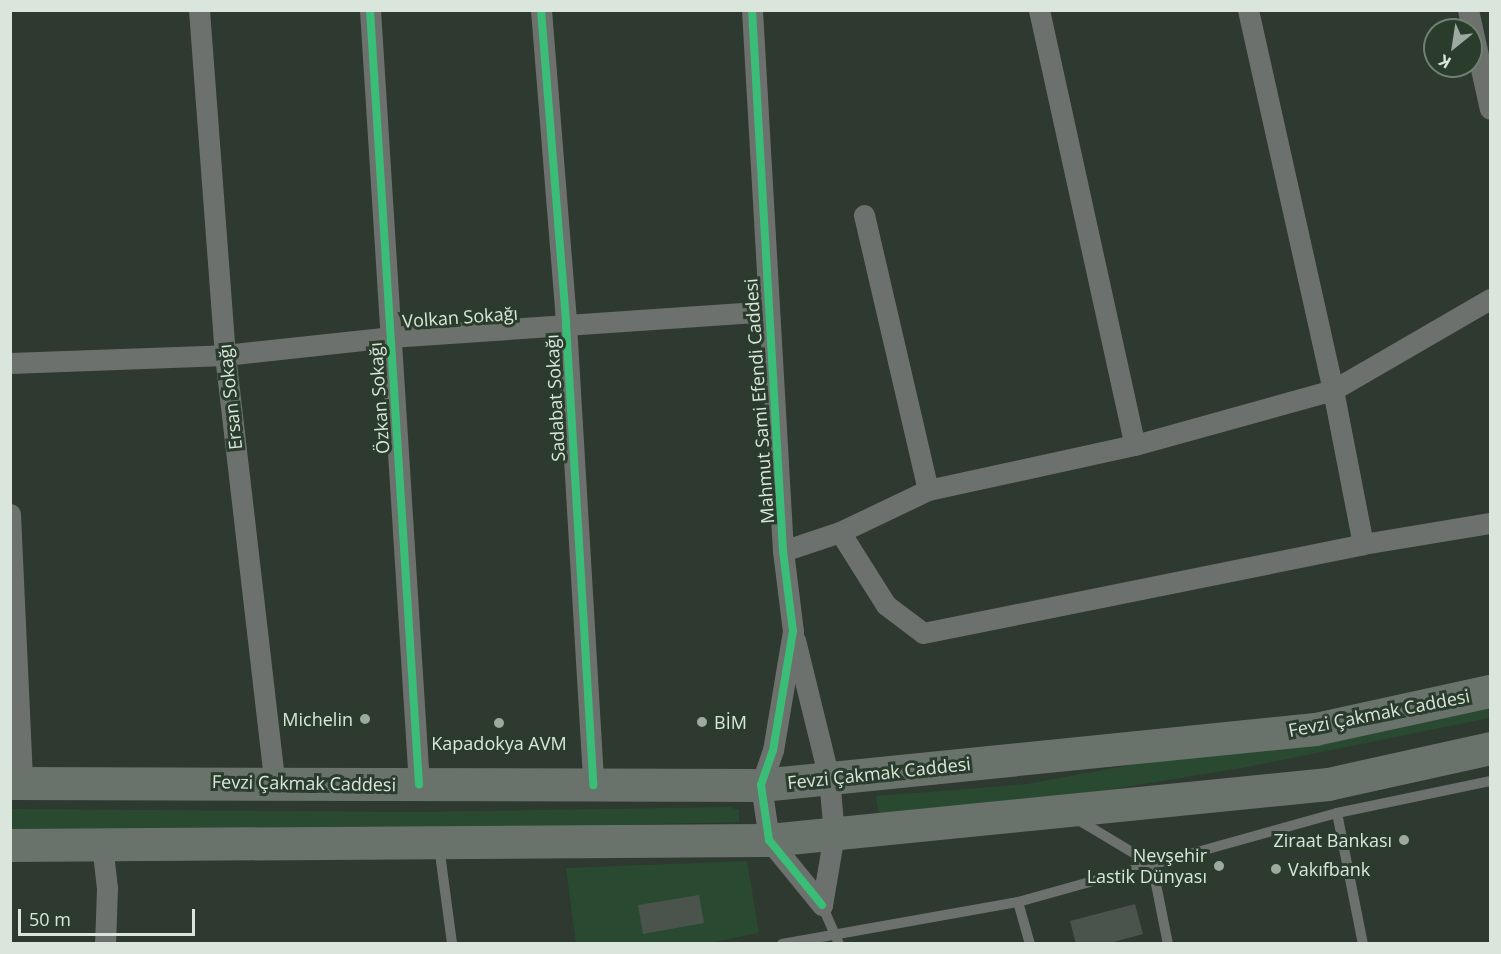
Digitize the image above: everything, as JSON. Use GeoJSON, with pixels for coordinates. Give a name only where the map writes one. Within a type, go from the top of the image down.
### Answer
{"type":"FeatureCollection","features":[{"type":"Feature","properties":{"kind":"main road","name":"Fevzi Çakmak Caddesi"},"geometry":{"type":"LineString","coordinates":[[16,783],[761,785],[1315,729],[1491,691]]}},
{"type":"Feature","properties":{"kind":"main road"},"geometry":{"type":"LineString","coordinates":[[10,845],[770,840],[1066,813],[1328,784],[1491,748]]}},
{"type":"Feature","properties":{"kind":"street","name":"Ersan Sokağı"},"geometry":{"type":"LineString","coordinates":[[199,10],[225,356],[274,782]]}},
{"type":"Feature","properties":{"kind":"street","name":"Özkan Sokağı"},"geometry":{"type":"LineString","coordinates":[[370,10],[419,784]]}},
{"type":"Feature","properties":{"kind":"street","name":"Sadabat Sokağı"},"geometry":{"type":"LineString","coordinates":[[542,10],[566,324],[593,785]]}},
{"type":"Feature","properties":{"kind":"street","name":"Mahmut Sami Efendi Caddesi"},"geometry":{"type":"LineString","coordinates":[[752,10],[783,551],[793,631],[774,750],[761,785]]}},
{"type":"Feature","properties":{"kind":"street"},"geometry":{"type":"LineString","coordinates":[[1040,10],[1135,445]]}},
{"type":"Feature","properties":{"kind":"street"},"geometry":{"type":"LineString","coordinates":[[1248,10],[1333,390],[1363,544]]}},
{"type":"Feature","properties":{"kind":"street"},"geometry":{"type":"LineString","coordinates":[[1468,10],[1491,109]]}},
{"type":"Feature","properties":{"kind":"street"},"geometry":{"type":"LineString","coordinates":[[864,215],[928,490]]}},
{"type":"Feature","properties":{"kind":"street"},"geometry":{"type":"LineString","coordinates":[[783,551],[840,532],[928,490],[1135,445],[1333,390],[1491,299]]}},
{"type":"Feature","properties":{"kind":"street","name":"Volkan Sokağı"},"geometry":{"type":"LineString","coordinates":[[10,363],[225,356],[390,337],[768,311]]}},
{"type":"Feature","properties":{"kind":"street"},"geometry":{"type":"LineString","coordinates":[[10,514],[16,783]]}},
{"type":"Feature","properties":{"kind":"street"},"geometry":{"type":"LineString","coordinates":[[840,532],[886,605],[923,633],[1363,544],[1491,523]]}},
{"type":"Feature","properties":{"kind":"street"},"geometry":{"type":"LineString","coordinates":[[793,631],[829,778],[834,834],[822,905]]}},
{"type":"Feature","properties":{"kind":"street"},"geometry":{"type":"LineString","coordinates":[[761,785],[770,840],[822,905]]}},
{"type":"Feature","properties":{"kind":"street"},"geometry":{"type":"LineString","coordinates":[[102,844],[107,888],[105,944]]}},
{"type":"Feature","properties":{"kind":"lane"},"geometry":{"type":"LineString","coordinates":[[782,944],[838,938],[1017,902],[1337,813],[1491,781]]}},
{"type":"Feature","properties":{"kind":"lane"},"geometry":{"type":"LineString","coordinates":[[1066,813],[1152,864],[1168,944]]}},
{"type":"Feature","properties":{"kind":"lane"},"geometry":{"type":"LineString","coordinates":[[1337,813],[1363,944]]}},
{"type":"Feature","properties":{"kind":"lane"},"geometry":{"type":"LineString","coordinates":[[439,842],[452,944]]}},
{"type":"Feature","properties":{"kind":"lane"},"geometry":{"type":"LineString","coordinates":[[1017,902],[1030,944]]}},
{"type":"Feature","properties":{"kind":"lane"},"geometry":{"type":"LineString","coordinates":[[822,905],[838,938]]}},
{"type":"Feature","properties":{"kind":"green space"},"geometry":{"type":"Polygon","coordinates":[[[1490,699],[1490,718],[1247,767],[1027,803],[879,817],[876,796],[1027,784],[1490,699]]]}},
{"type":"Feature","properties":{"kind":"green space"},"geometry":{"type":"Polygon","coordinates":[[[730,807],[739,810],[739,822],[461,829],[11,829],[11,809],[419,812],[730,807]]]}},
{"type":"Feature","properties":{"kind":"green space"},"geometry":{"type":"Polygon","coordinates":[[[747,861],[759,933],[709,943],[576,943],[566,868],[747,861]]]}},
{"type":"Feature","properties":{"kind":"building"},"geometry":{"type":"Polygon","coordinates":[[[699,895],[704,923],[643,934],[638,905],[699,895]]]}},
{"type":"Feature","properties":{"kind":"building"},"geometry":{"type":"Polygon","coordinates":[[[1135,904],[1143,934],[1106,944],[1076,944],[1070,921],[1135,904]]]}},
{"type":"Feature","properties":{"kind":"cycle path"},"geometry":{"type":"LineString","coordinates":[[370,10],[419,784]]}},
{"type":"Feature","properties":{"kind":"cycle path"},"geometry":{"type":"LineString","coordinates":[[541,10],[566,324],[593,785]]}},
{"type":"Feature","properties":{"kind":"cycle path"},"geometry":{"type":"LineString","coordinates":[[752,10],[783,551],[793,631],[773,750],[761,785],[769,840],[822,905]]}},
{"type":"Feature","properties":{"kind":"place","name":"Michelin"},"geometry":{"type":"Point","coordinates":[365,719]}},
{"type":"Feature","properties":{"kind":"place","name":"BİM"},"geometry":{"type":"Point","coordinates":[702,722]}},
{"type":"Feature","properties":{"kind":"place","name":"Kapadokya AVM"},"geometry":{"type":"Point","coordinates":[499,723]}},
{"type":"Feature","properties":{"kind":"place","name":"Ziraat Bankası"},"geometry":{"type":"Point","coordinates":[1404,840]}},
{"type":"Feature","properties":{"kind":"place","name":"Nevşehir Lastik Dünyası"},"geometry":{"type":"Point","coordinates":[1219,866]}},
{"type":"Feature","properties":{"kind":"place","name":"Vakıfbank"},"geometry":{"type":"Point","coordinates":[1276,869]}}]}
